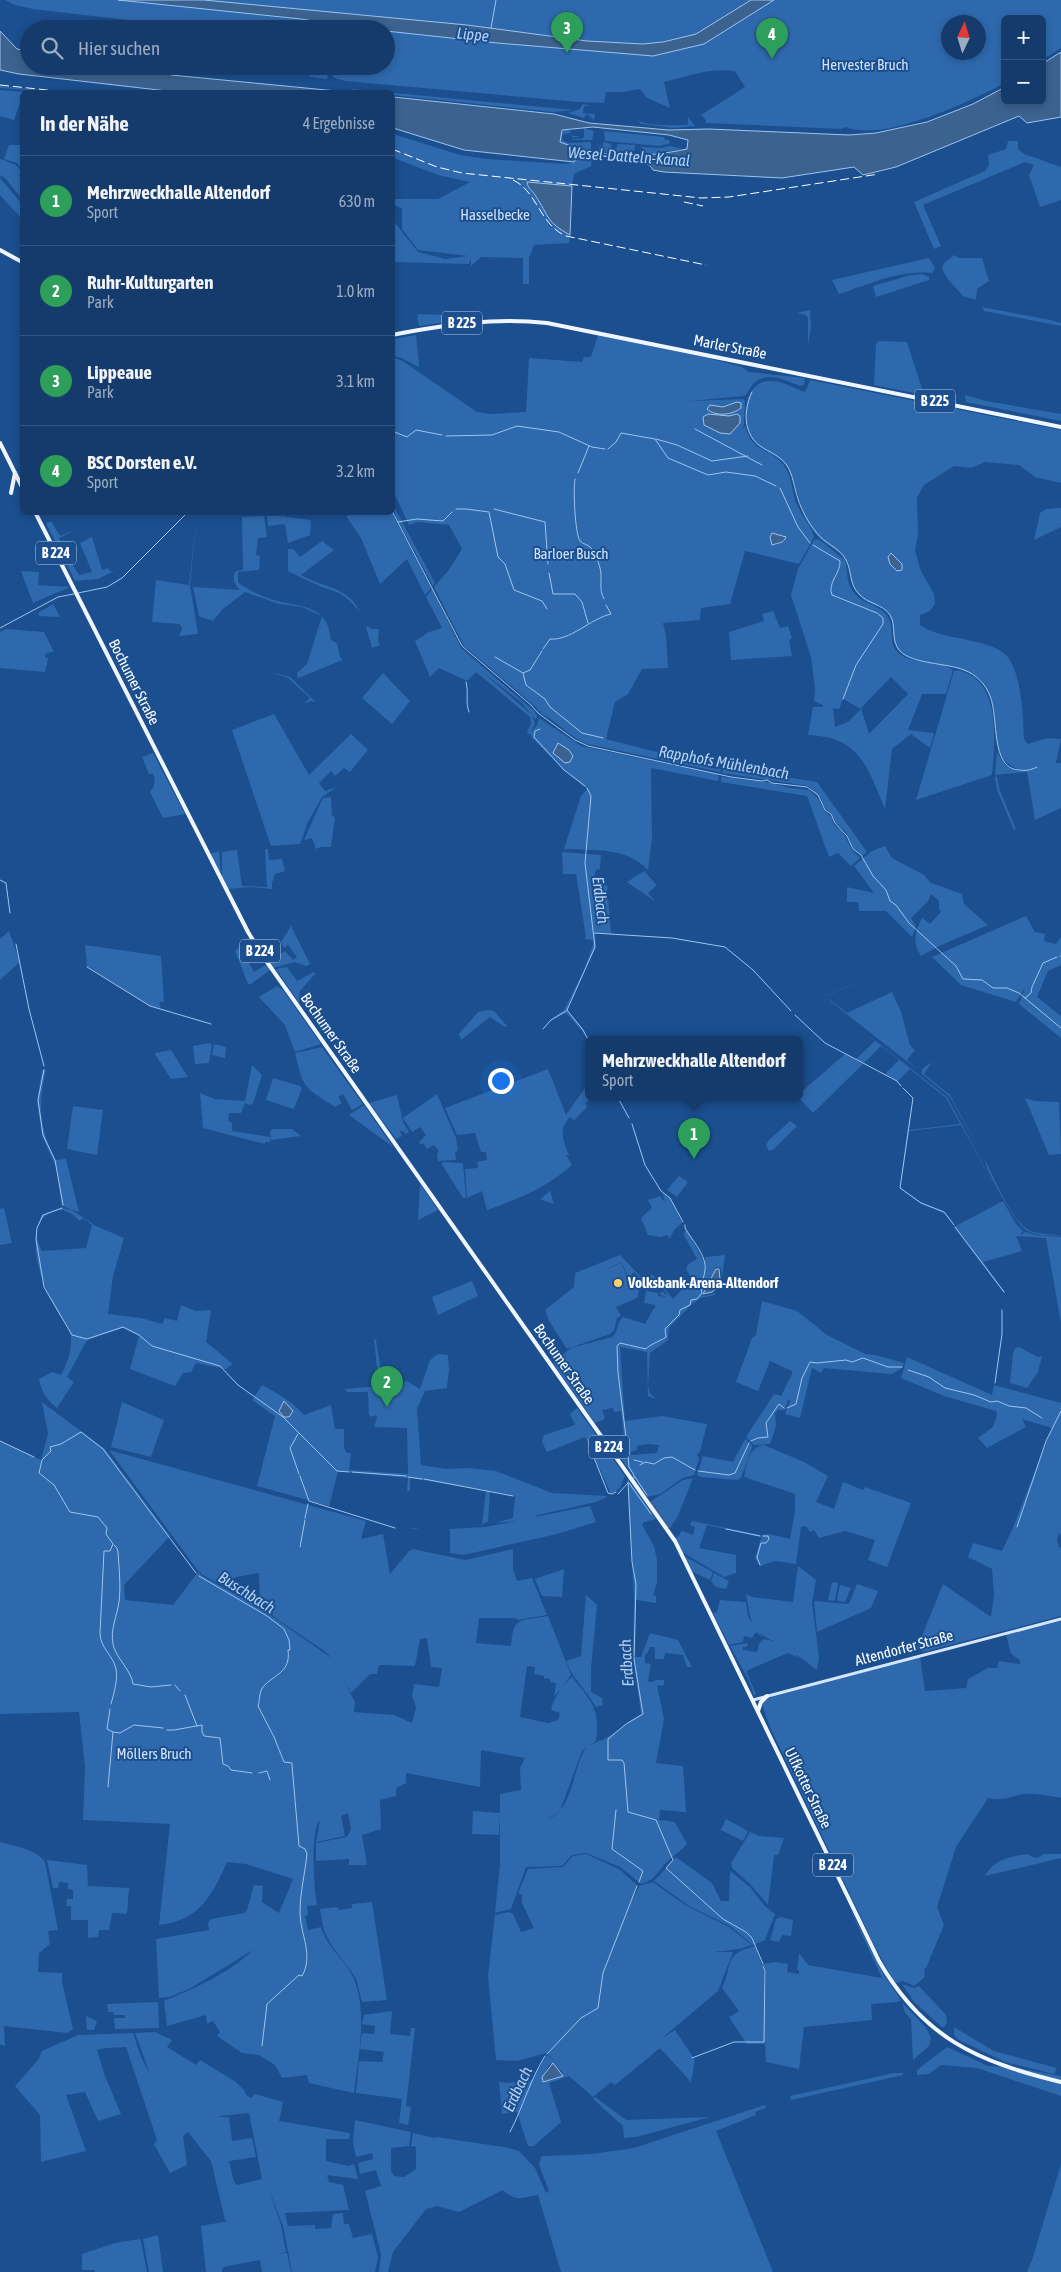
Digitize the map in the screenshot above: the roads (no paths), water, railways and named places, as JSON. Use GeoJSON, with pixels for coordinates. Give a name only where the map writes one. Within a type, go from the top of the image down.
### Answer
{"type":"FeatureCollection","features":[{"type":"Feature","properties":{"kind":"main road"},"geometry":{"type":"LineString","coordinates":[[0,250],[20,261]]}},
{"type":"Feature","properties":{"kind":"main road","name":"Marler Straße"},"geometry":{"type":"LineString","coordinates":[[395,335],[486,321],[557,324],[1061,427]]}},
{"type":"Feature","properties":{"kind":"main road"},"geometry":{"type":"LineString","coordinates":[[0,443],[20,483]]}},
{"type":"Feature","properties":{"kind":"main road"},"geometry":{"type":"LineString","coordinates":[[11,493],[15,473]]}},
{"type":"Feature","properties":{"kind":"main road","name":"Bochumer Straße"},"geometry":{"type":"LineString","coordinates":[[37,515],[244,924],[262,955],[668,1530]]}},
{"type":"Feature","properties":{"kind":"main road","name":"Ulfkotter Straße"},"geometry":{"type":"LineString","coordinates":[[668,1530],[753,1700],[879,1961],[906,2002],[940,2034],[972,2053],[1007,2068],[1061,2082]]}},
{"type":"Feature","properties":{"kind":"main road","name":"Altendorfer Straße"},"geometry":{"type":"LineString","coordinates":[[753,1700],[1061,1619]]}},
{"type":"Feature","properties":{"kind":"main road"},"geometry":{"type":"LineString","coordinates":[[758,1711],[760,1702],[767,1696]]}},
{"type":"Feature","properties":{"kind":"water","name":"Lippe"},"geometry":{"type":"Polygon","coordinates":[[[118,0],[204,0],[467,25],[587,41],[643,44],[663,42],[696,34],[751,0],[774,0],[704,44],[653,56],[497,43],[395,32],[395,20],[301,19],[118,0]]]}},
{"type":"Feature","properties":{"kind":"water"},"geometry":{"type":"Polygon","coordinates":[[[0,31],[17,49],[20,50],[20,74],[0,70],[0,31]]]}},
{"type":"Feature","properties":{"kind":"water","name":"Wesel-Datteln-Kanal"},"geometry":{"type":"Polygon","coordinates":[[[1061,52],[1061,117],[1027,123],[1019,116],[896,167],[863,175],[854,167],[782,178],[664,172],[653,170],[649,165],[641,161],[619,157],[585,156],[578,157],[574,162],[464,150],[395,129],[395,97],[554,114],[589,123],[669,130],[709,129],[849,135],[876,133],[927,122],[973,104],[1001,89],[1001,105],[1046,105],[1046,61],[1061,52]],[[593,127],[562,130],[560,142],[591,151],[623,155],[655,154],[687,149],[688,140],[669,135],[593,127]]]}},
{"type":"Feature","properties":{"kind":"water"},"geometry":{"type":"Polygon","coordinates":[[[28,75],[171,75],[326,90],[159,90],[28,75]]]}},
{"type":"Feature","properties":{"kind":"water"},"geometry":{"type":"Polygon","coordinates":[[[527,182],[572,186],[570,235],[552,222],[527,182]]]}},
{"type":"Feature","properties":{"kind":"water"},"geometry":{"type":"Polygon","coordinates":[[[737,402],[741,403],[741,408],[729,414],[719,414],[707,409],[710,405],[723,407],[737,402]]]}},
{"type":"Feature","properties":{"kind":"water"},"geometry":{"type":"Polygon","coordinates":[[[708,414],[729,416],[737,414],[740,416],[740,423],[730,434],[720,433],[704,425],[703,417],[708,414]]]}},
{"type":"Feature","properties":{"kind":"water"},"geometry":{"type":"Polygon","coordinates":[[[772,533],[786,537],[782,542],[772,545],[770,537],[772,533]]]}},
{"type":"Feature","properties":{"kind":"water"},"geometry":{"type":"Polygon","coordinates":[[[891,553],[902,564],[902,570],[897,571],[890,564],[888,557],[891,553]]]}},
{"type":"Feature","properties":{"kind":"water"},"geometry":{"type":"Polygon","coordinates":[[[558,743],[569,750],[573,756],[570,762],[565,763],[553,753],[558,743]]]}},
{"type":"Feature","properties":{"kind":"water"},"geometry":{"type":"Polygon","coordinates":[[[716,1269],[719,1269],[720,1279],[718,1287],[712,1292],[703,1294],[716,1269]]]}},
{"type":"Feature","properties":{"kind":"water"},"geometry":{"type":"Polygon","coordinates":[[[284,1401],[293,1411],[289,1417],[284,1417],[279,1411],[284,1401]]]}},
{"type":"Feature","properties":{"kind":"water"},"geometry":{"type":"Polygon","coordinates":[[[553,2063],[563,2076],[543,2082],[542,2077],[553,2063]]]}},
{"type":"Feature","properties":{"kind":"waterway","name":"Lippe"},"geometry":{"type":"LineString","coordinates":[[491,28],[496,0]]}},
{"type":"Feature","properties":{"kind":"waterway"},"geometry":{"type":"LineString","coordinates":[[752,392],[747,405],[746,415],[751,436],[755,442],[776,455],[786,464],[792,476],[803,512],[819,536],[843,556],[848,564],[852,582],[859,594],[883,608],[890,615],[895,642],[900,651],[921,661],[957,668],[976,677],[990,696],[993,705],[999,752],[1004,761],[1010,767],[1019,770],[1037,767]]}},
{"type":"Feature","properties":{"kind":"waterway"},"geometry":{"type":"LineString","coordinates":[[446,436],[492,435],[517,426],[559,432],[592,447],[605,449]]}},
{"type":"Feature","properties":{"kind":"waterway"},"geometry":{"type":"LineString","coordinates":[[695,429],[762,465]]}},
{"type":"Feature","properties":{"kind":"waterway"},"geometry":{"type":"LineString","coordinates":[[395,432],[407,437],[416,430],[442,435]]}},
{"type":"Feature","properties":{"kind":"waterway"},"geometry":{"type":"LineString","coordinates":[[608,449],[616,442],[621,433],[655,439],[668,458],[708,475],[726,472],[755,476],[776,486]]}},
{"type":"Feature","properties":{"kind":"waterway"},"geometry":{"type":"LineString","coordinates":[[656,439],[677,445],[712,461],[748,456]]}},
{"type":"Feature","properties":{"kind":"waterway"},"geometry":{"type":"LineString","coordinates":[[578,473],[589,446]]}},
{"type":"Feature","properties":{"kind":"waterway"},"geometry":{"type":"LineString","coordinates":[[575,479],[575,511],[578,537],[580,541],[592,549],[596,557],[601,572],[601,591],[604,599]]}},
{"type":"Feature","properties":{"kind":"waterway"},"geometry":{"type":"LineString","coordinates":[[780,488],[798,527],[810,543]]}},
{"type":"Feature","properties":{"kind":"waterway"},"geometry":{"type":"LineString","coordinates":[[456,509],[489,512],[498,557],[505,564],[514,590],[542,601],[547,609]]}},
{"type":"Feature","properties":{"kind":"waterway"},"geometry":{"type":"LineString","coordinates":[[494,509],[545,522],[548,564]]}},
{"type":"Feature","properties":{"kind":"waterway"},"geometry":{"type":"LineString","coordinates":[[398,522],[417,519],[443,521],[452,512]]}},
{"type":"Feature","properties":{"kind":"waterway"},"geometry":{"type":"LineString","coordinates":[[78,593],[107,587],[122,578],[185,515]]}},
{"type":"Feature","properties":{"kind":"waterway","name":"Rapphofs Mühlenbach"},"geometry":{"type":"LineString","coordinates":[[394,515],[462,646],[538,713],[575,740],[588,746],[731,777],[767,780],[772,783],[807,787],[818,795],[825,810],[831,814],[835,823],[847,836],[853,849],[861,855],[873,876],[886,890],[890,901],[896,905],[909,923],[956,966],[963,979],[982,980],[993,988],[1007,988],[1019,993],[1061,1028]]}},
{"type":"Feature","properties":{"kind":"waterway"},"geometry":{"type":"LineString","coordinates":[[813,545],[840,561],[831,586],[832,595],[877,613],[883,618],[883,624],[856,665],[843,699]]}},
{"type":"Feature","properties":{"kind":"waterway"},"geometry":{"type":"LineString","coordinates":[[549,573],[553,594],[575,594],[582,602],[588,623]]}},
{"type":"Feature","properties":{"kind":"waterway"},"geometry":{"type":"LineString","coordinates":[[0,628],[58,597],[74,594]]}},
{"type":"Feature","properties":{"kind":"waterway"},"geometry":{"type":"LineString","coordinates":[[543,649],[550,639],[565,637],[595,620],[611,614],[606,605]]}},
{"type":"Feature","properties":{"kind":"waterway"},"geometry":{"type":"LineString","coordinates":[[495,657],[523,673],[530,670],[542,651]]}},
{"type":"Feature","properties":{"kind":"waterway"},"geometry":{"type":"LineString","coordinates":[[523,673],[526,685],[545,699],[550,707],[582,733],[603,738]]}},
{"type":"Feature","properties":{"kind":"waterway"},"geometry":{"type":"LineString","coordinates":[[466,682],[469,712]]}},
{"type":"Feature","properties":{"kind":"waterway","name":"Erdbach"},"geometry":{"type":"LineString","coordinates":[[540,729],[535,731],[534,737],[564,770],[585,786]]}},
{"type":"Feature","properties":{"kind":"waterway","name":"Erdbach"},"geometry":{"type":"LineString","coordinates":[[586,1036],[567,1010],[595,947],[585,863],[591,796],[587,788]]}},
{"type":"Feature","properties":{"kind":"waterway"},"geometry":{"type":"LineString","coordinates":[[0,880],[6,883],[10,913]]}},
{"type":"Feature","properties":{"kind":"waterway"},"geometry":{"type":"LineString","coordinates":[[594,933],[672,938],[725,947],[753,970],[791,1011]]}},
{"type":"Feature","properties":{"kind":"waterway"},"geometry":{"type":"LineString","coordinates":[[16,944],[29,1009],[44,1066]]}},
{"type":"Feature","properties":{"kind":"waterway"},"geometry":{"type":"LineString","coordinates":[[1025,998],[1031,993],[1043,963],[1057,957]]}},
{"type":"Feature","properties":{"kind":"waterway"},"geometry":{"type":"LineString","coordinates":[[87,967],[150,1006],[211,1024]]}},
{"type":"Feature","properties":{"kind":"waterway","name":"Erdbach"},"geometry":{"type":"LineString","coordinates":[[543,1029],[551,1020],[566,1011]]}},
{"type":"Feature","properties":{"kind":"waterway"},"geometry":{"type":"LineString","coordinates":[[795,1015],[825,1043],[897,1081],[901,1086]]}},
{"type":"Feature","properties":{"kind":"waterway"},"geometry":{"type":"LineString","coordinates":[[44,1070],[38,1100],[43,1135],[55,1160],[63,1205]]}},
{"type":"Feature","properties":{"kind":"waterway"},"geometry":{"type":"LineString","coordinates":[[903,1088],[913,1098],[900,1188],[921,1203],[944,1212],[954,1225]]}},
{"type":"Feature","properties":{"kind":"waterway","name":"Erdbach"},"geometry":{"type":"LineString","coordinates":[[620,1101],[629,1118]]}},
{"type":"Feature","properties":{"kind":"waterway","name":"Erdbach"},"geometry":{"type":"LineString","coordinates":[[632,1124],[645,1165],[661,1191],[670,1198],[683,1222]]}},
{"type":"Feature","properties":{"kind":"waterway"},"geometry":{"type":"LineString","coordinates":[[62,1208],[43,1215],[37,1228],[36,1239],[44,1287],[72,1335],[87,1339],[123,1327],[139,1335],[152,1346],[220,1366],[238,1385],[283,1417],[337,1471],[349,1472]]}},
{"type":"Feature","properties":{"kind":"waterway","name":"Erdbach"},"geometry":{"type":"LineString","coordinates":[[628,1453],[618,1373],[617,1346],[620,1343],[646,1349],[666,1337],[665,1329],[679,1315],[680,1310],[690,1305],[691,1300],[697,1299],[702,1293],[705,1270],[704,1259],[685,1225]]}},
{"type":"Feature","properties":{"kind":"waterway"},"geometry":{"type":"LineString","coordinates":[[955,1227],[1004,1292]]}},
{"type":"Feature","properties":{"kind":"waterway"},"geometry":{"type":"LineString","coordinates":[[995,1383],[1002,1334],[1002,1310]]}},
{"type":"Feature","properties":{"kind":"waterway"},"geometry":{"type":"LineString","coordinates":[[787,1408],[796,1404],[802,1378],[810,1362],[846,1360],[852,1362],[863,1358],[888,1367],[902,1367]]}},
{"type":"Feature","properties":{"kind":"waterway"},"geometry":{"type":"LineString","coordinates":[[908,1370],[929,1377],[945,1388],[974,1395],[991,1402],[997,1401],[1009,1406],[1026,1408],[1042,1418]]}},
{"type":"Feature","properties":{"kind":"waterway"},"geometry":{"type":"LineString","coordinates":[[751,1441],[768,1437],[766,1423],[779,1404],[784,1408]]}},
{"type":"Feature","properties":{"kind":"waterway"},"geometry":{"type":"LineString","coordinates":[[1017,1527],[1046,1441],[1061,1411]]}},
{"type":"Feature","properties":{"kind":"waterway"},"geometry":{"type":"LineString","coordinates":[[111,1704],[116,1682],[116,1669],[102,1643],[100,1633],[104,1551],[110,1551],[113,1544],[106,1534],[107,1528],[98,1517],[70,1512],[54,1485],[39,1473],[42,1460],[51,1451],[50,1447],[61,1444],[81,1432],[103,1449],[196,1573]]}},
{"type":"Feature","properties":{"kind":"waterway"},"geometry":{"type":"LineString","coordinates":[[298,1434],[290,1448],[299,1474]]}},
{"type":"Feature","properties":{"kind":"waterway"},"geometry":{"type":"LineString","coordinates":[[0,1441],[34,1457]]}},
{"type":"Feature","properties":{"kind":"waterway"},"geometry":{"type":"LineString","coordinates":[[698,1471],[729,1475],[735,1473],[749,1443]]}},
{"type":"Feature","properties":{"kind":"waterway"},"geometry":{"type":"LineString","coordinates":[[589,1445],[608,1493],[616,1492]]}},
{"type":"Feature","properties":{"kind":"waterway","name":"Erdbach"},"geometry":{"type":"LineString","coordinates":[[628,1456],[629,1467],[634,1478]]}},
{"type":"Feature","properties":{"kind":"waterway"},"geometry":{"type":"LineString","coordinates":[[640,1465],[645,1462],[654,1464],[664,1458],[672,1457],[695,1470]]}},
{"type":"Feature","properties":{"kind":"waterway"},"geometry":{"type":"LineString","coordinates":[[634,1460],[642,1462]]}},
{"type":"Feature","properties":{"kind":"waterway"},"geometry":{"type":"LineString","coordinates":[[352,1472],[406,1476]]}},
{"type":"Feature","properties":{"kind":"waterway"},"geometry":{"type":"LineString","coordinates":[[300,1476],[309,1501],[395,1528]]}},
{"type":"Feature","properties":{"kind":"waterway"},"geometry":{"type":"LineString","coordinates":[[408,1477],[422,1479]]}},
{"type":"Feature","properties":{"kind":"waterway"},"geometry":{"type":"LineString","coordinates":[[635,1477],[647,1495]]}},
{"type":"Feature","properties":{"kind":"waterway"},"geometry":{"type":"LineString","coordinates":[[424,1479],[513,1496]]}},
{"type":"Feature","properties":{"kind":"waterway","name":"Erdbach"},"geometry":{"type":"LineString","coordinates":[[628,1482],[632,1562],[636,1584],[634,1659],[643,1714],[626,1724],[608,1739],[608,1760],[622,1760],[624,1763],[628,1812],[656,1820],[673,1860],[666,1868],[723,1919],[746,1932],[752,1938],[763,1964]]}},
{"type":"Feature","properties":{"kind":"waterway"},"geometry":{"type":"LineString","coordinates":[[618,1494],[628,1483]]}},
{"type":"Feature","properties":{"kind":"waterway"},"geometry":{"type":"LineString","coordinates":[[629,1483],[651,1514]]}},
{"type":"Feature","properties":{"kind":"waterway"},"geometry":{"type":"LineString","coordinates":[[652,1502],[668,1527]]}},
{"type":"Feature","properties":{"kind":"waterway"},"geometry":{"type":"LineString","coordinates":[[305,1518],[308,1504]]}},
{"type":"Feature","properties":{"kind":"waterway"},"geometry":{"type":"LineString","coordinates":[[300,1547],[305,1520]]}},
{"type":"Feature","properties":{"kind":"waterway"},"geometry":{"type":"LineString","coordinates":[[726,1529],[760,1536]]}},
{"type":"Feature","properties":{"kind":"waterway"},"geometry":{"type":"LineString","coordinates":[[760,1565],[757,1557],[761,1543],[766,1543],[769,1539],[768,1536],[763,1536]]}},
{"type":"Feature","properties":{"kind":"waterway"},"geometry":{"type":"LineString","coordinates":[[114,1545],[118,1552],[120,1583],[119,1602],[112,1634],[114,1649],[130,1674],[133,1684],[151,1687],[171,1685]]}},
{"type":"Feature","properties":{"kind":"waterway","name":"Buschbach"},"geometry":{"type":"LineString","coordinates":[[199,1576],[267,1616],[284,1629],[289,1640],[290,1650],[288,1650],[287,1664],[281,1672],[263,1687],[258,1706],[284,1762],[292,1763],[299,1846],[305,1849],[307,1854],[300,1912],[307,1960],[302,1976],[299,1975],[267,2004],[262,2046]]}},
{"type":"Feature","properties":{"kind":"waterway"},"geometry":{"type":"LineString","coordinates":[[175,1685],[180,1691]]}},
{"type":"Feature","properties":{"kind":"waterway"},"geometry":{"type":"LineString","coordinates":[[185,1695],[197,1726]]}},
{"type":"Feature","properties":{"kind":"waterway"},"geometry":{"type":"LineString","coordinates":[[108,1787],[113,1732],[107,1729],[110,1709]]}},
{"type":"Feature","properties":{"kind":"waterway"},"geometry":{"type":"LineString","coordinates":[[113,1732],[120,1733],[134,1725],[163,1728]]}},
{"type":"Feature","properties":{"kind":"waterway"},"geometry":{"type":"LineString","coordinates":[[167,1730],[202,1725],[204,1736],[220,1738],[223,1764],[231,1770],[252,1773]]}},
{"type":"Feature","properties":{"kind":"waterway"},"geometry":{"type":"LineString","coordinates":[[259,1773],[267,1771],[270,1780]]}},
{"type":"Feature","properties":{"kind":"waterway","name":"Erdbach"},"geometry":{"type":"LineString","coordinates":[[616,1810],[612,1849],[643,1871],[639,1882]]}},
{"type":"Feature","properties":{"kind":"waterway","name":"Erdbach"},"geometry":{"type":"LineString","coordinates":[[547,2054],[581,2018],[598,2008],[603,1973],[637,1886]]}},
{"type":"Feature","properties":{"kind":"waterway"},"geometry":{"type":"LineString","coordinates":[[692,2058],[734,2042],[764,2042],[765,1971],[763,1966]]}},
{"type":"Feature","properties":{"kind":"waterway","name":"Erdbach"},"geometry":{"type":"LineString","coordinates":[[510,2132],[535,2074],[545,2056]]}},
{"type":"Feature","properties":{"kind":"railway"},"geometry":{"type":"LineString","coordinates":[[0,85],[47,90]]}},
{"type":"Feature","properties":{"kind":"railway"},"geometry":{"type":"LineString","coordinates":[[395,150],[437,167],[462,173],[701,198],[729,197],[879,174]]}},
{"type":"Feature","properties":{"kind":"railway"},"geometry":{"type":"LineString","coordinates":[[513,180],[528,192],[550,224],[566,236],[706,265]]}},
{"type":"Feature","properties":{"kind":"railway"},"geometry":{"type":"LineString","coordinates":[[684,202],[703,206]]}},
{"type":"Feature","properties":{"kind":"place","name":"Lippeaue"},"geometry":{"type":"Point","coordinates":[567,53]}},
{"type":"Feature","properties":{"kind":"place","name":"BSC Dorsten e.V."},"geometry":{"type":"Point","coordinates":[772,59]}},
{"type":"Feature","properties":{"kind":"place","name":"Mehrzweckhalle Altendorf"},"geometry":{"type":"Point","coordinates":[694,1159]}},
{"type":"Feature","properties":{"kind":"place","name":"Volksbank-Arena-Altendorf"},"geometry":{"type":"Point","coordinates":[618,1283]}},
{"type":"Feature","properties":{"kind":"place","name":"Ruhr-Kulturgarten"},"geometry":{"type":"Point","coordinates":[387,1407]}},
{"type":"Feature","properties":{"kind":"park label","name":"Hervester Bruch"},"geometry":{"type":"Point","coordinates":[865,65]}},
{"type":"Feature","properties":{"kind":"park label","name":"Hasselbecke"},"geometry":{"type":"Point","coordinates":[495,215]}},
{"type":"Feature","properties":{"kind":"park label","name":"Barloer Busch"},"geometry":{"type":"Point","coordinates":[571,554]}},
{"type":"Feature","properties":{"kind":"park label","name":"Möllers Bruch"},"geometry":{"type":"Point","coordinates":[154,1754]}}]}
